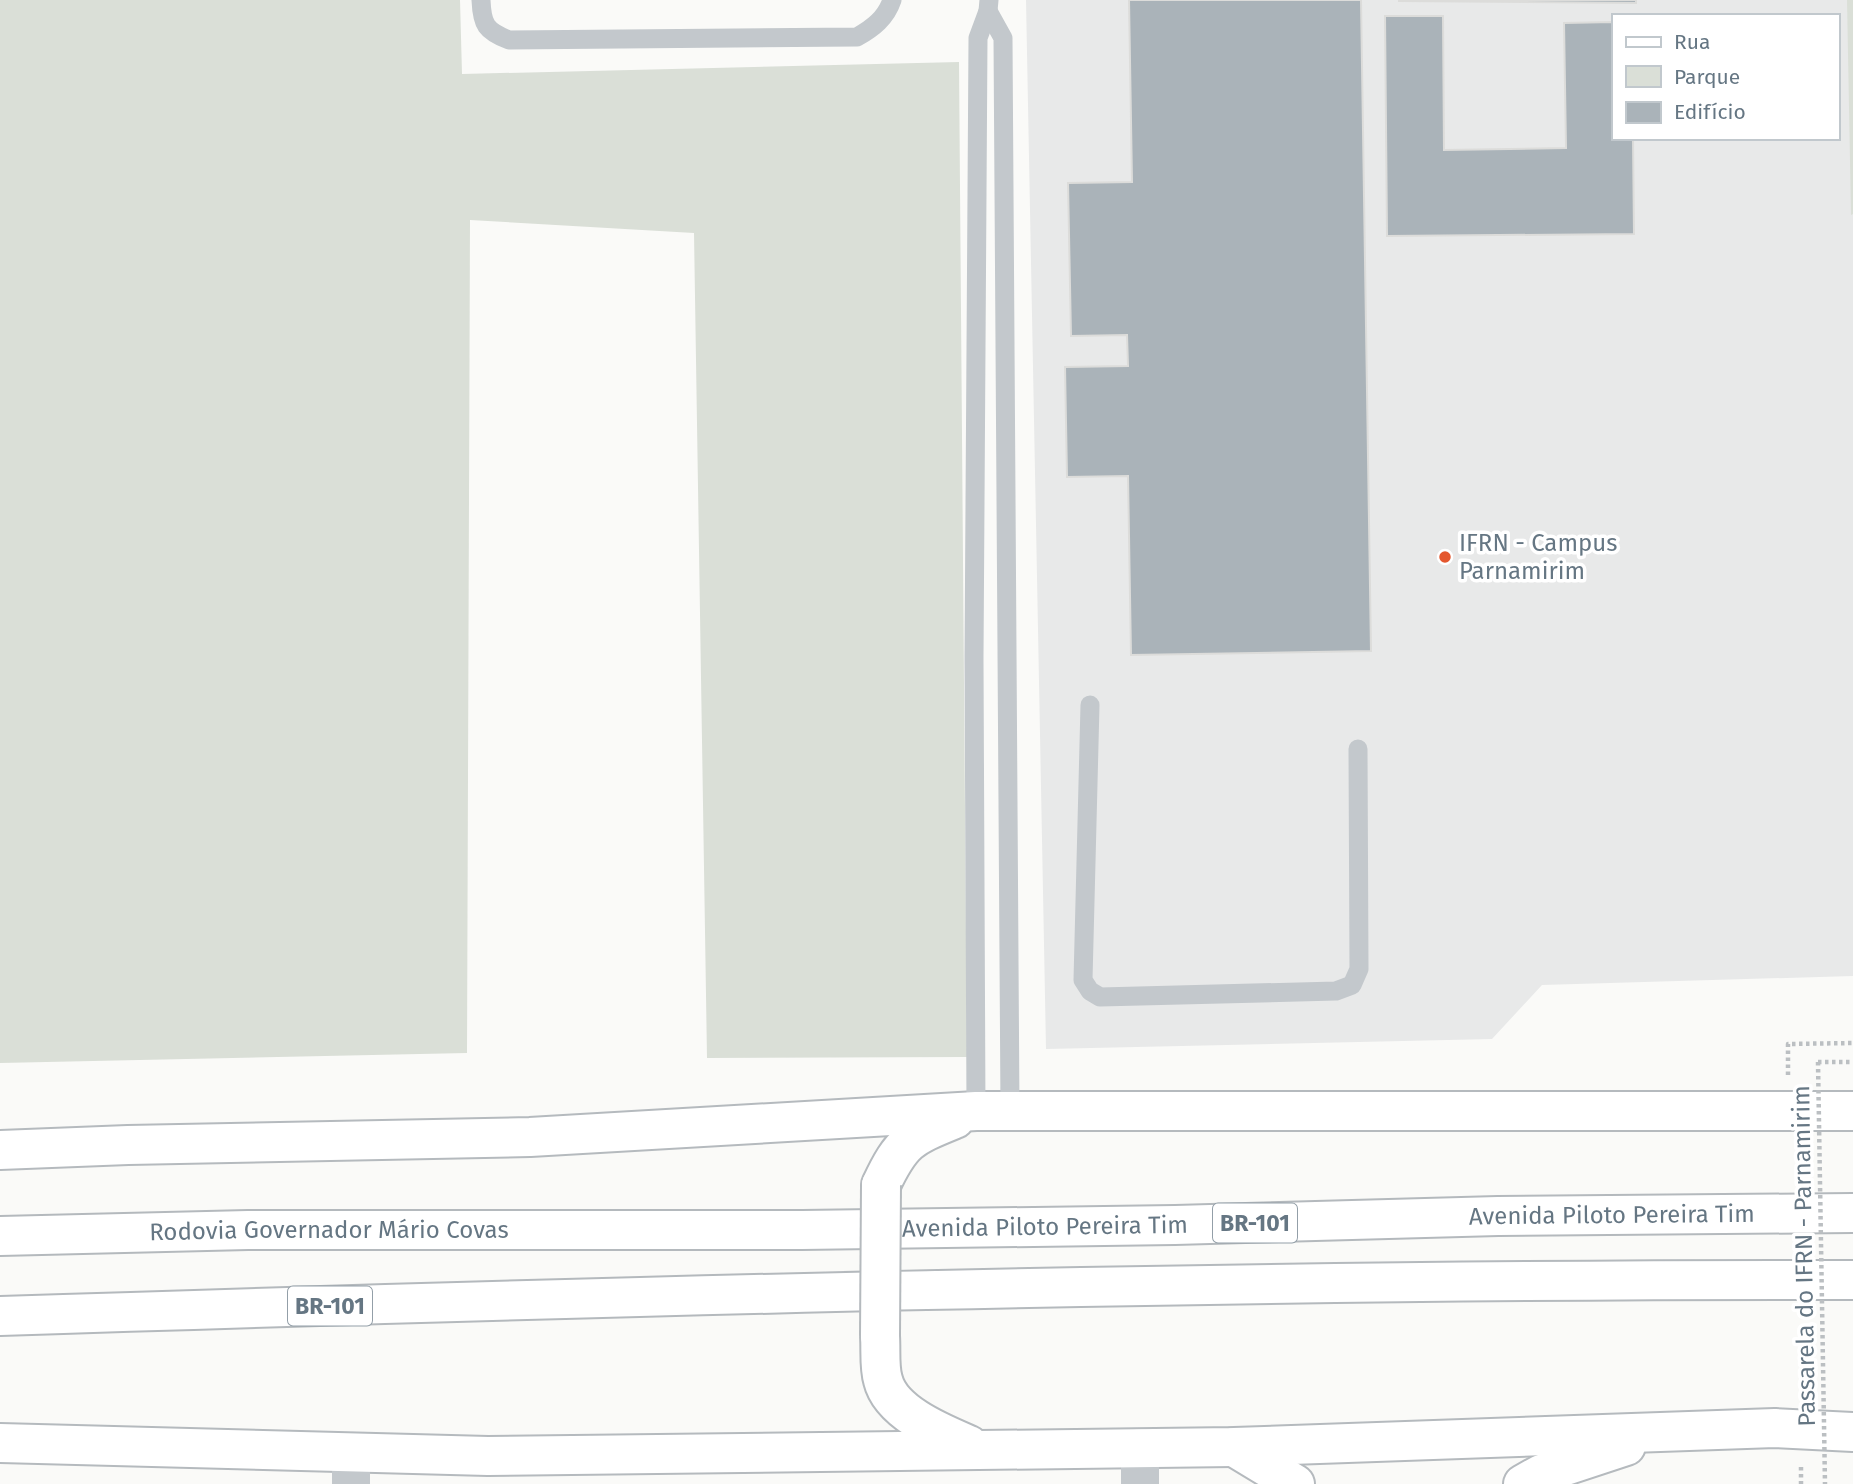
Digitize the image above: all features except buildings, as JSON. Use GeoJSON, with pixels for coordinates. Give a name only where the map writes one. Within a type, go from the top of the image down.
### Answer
{"type":"FeatureCollection","features":[{"type":"Feature","properties":{"kind":"main road"},"geometry":{"type":"LineString","coordinates":[[982,1450],[923,1425],[898,1405],[883,1382],[880,1336],[881,1185],[898,1151],[917,1135],[993,1111]]}},
{"type":"Feature","properties":{"kind":"main road"},"geometry":{"type":"LineString","coordinates":[[0,1150],[128,1144],[530,1137],[993,1111],[1851,1111]]}},
{"type":"Feature","properties":{"kind":"main road","name":"Avenida Piloto Pereira Tim"},"geometry":{"type":"LineString","coordinates":[[657,1231],[1853,1213]]}},
{"type":"Feature","properties":{"kind":"main road","name":"Rodovia Governador Mário Covas"},"geometry":{"type":"LineString","coordinates":[[0,1236],[248,1230],[657,1231]]}},
{"type":"Feature","properties":{"kind":"main road","name":"BR-101"},"geometry":{"type":"LineString","coordinates":[[0,1316],[659,1295],[1192,1284],[1853,1280]]}},
{"type":"Feature","properties":{"kind":"main road"},"geometry":{"type":"LineString","coordinates":[[0,1443],[351,1469],[488,1456],[982,1450],[1140,1466],[1234,1447],[1774,1429],[1850,1430]]}},
{"type":"Feature","properties":{"kind":"main road"},"geometry":{"type":"LineString","coordinates":[[1523,1484],[1541,1474],[1665,1433]]}},
{"type":"Feature","properties":{"kind":"main road"},"geometry":{"type":"LineString","coordinates":[[1234,1447],[1295,1484]]}},
{"type":"Feature","properties":{"kind":"lane"},"geometry":{"type":"LineString","coordinates":[[481,0],[482,17],[491,33],[509,40],[857,37],[874,27],[888,10],[892,0]]}},
{"type":"Feature","properties":{"kind":"lane"},"geometry":{"type":"LineString","coordinates":[[988,5],[1003,38],[1006,658],[993,1111]]}},
{"type":"Feature","properties":{"kind":"lane"},"geometry":{"type":"LineString","coordinates":[[988,5],[978,38],[974,659],[993,1111]]}},
{"type":"Feature","properties":{"kind":"lane"},"geometry":{"type":"LineString","coordinates":[[974,659],[1006,658]]}},
{"type":"Feature","properties":{"kind":"lane"},"geometry":{"type":"LineString","coordinates":[[1090,705],[1083,980],[1090,991],[1100,997],[1336,991],[1352,985],[1359,970],[1358,749]]}},
{"type":"Feature","properties":{"kind":"path","name":"Passarela do IFRN - Parnamirim"},"geometry":{"type":"LineString","coordinates":[[1787,1111],[1788,1044],[1853,1043]]}},
{"type":"Feature","properties":{"kind":"path","name":"Passarela do IFRN - Parnamirim"},"geometry":{"type":"LineString","coordinates":[[1825,1484],[1818,1062],[1853,1062]]}},
{"type":"Feature","properties":{"kind":"shaded area","name":"IFRN - Campus Parnamirim"},"geometry":{"type":"Polygon","coordinates":[[[1026,0],[1853,0],[1853,976],[1542,985],[1492,1039],[1046,1049],[1026,0]]]}},
{"type":"Feature","properties":{"kind":"green space"},"geometry":{"type":"Polygon","coordinates":[[[0,0],[460,0],[462,74],[959,62],[967,1057],[707,1058],[694,233],[470,220],[467,1053],[0,1063],[0,0]]]}},
{"type":"Feature","properties":{"kind":"green space"},"geometry":{"type":"Polygon","coordinates":[[[1847,0],[1853,0],[1851,215],[1847,0]]]}},
{"type":"Feature","properties":{"kind":"place","name":"IFRN - Campus Parnamirim"},"geometry":{"type":"Point","coordinates":[1445,557]}}]}
